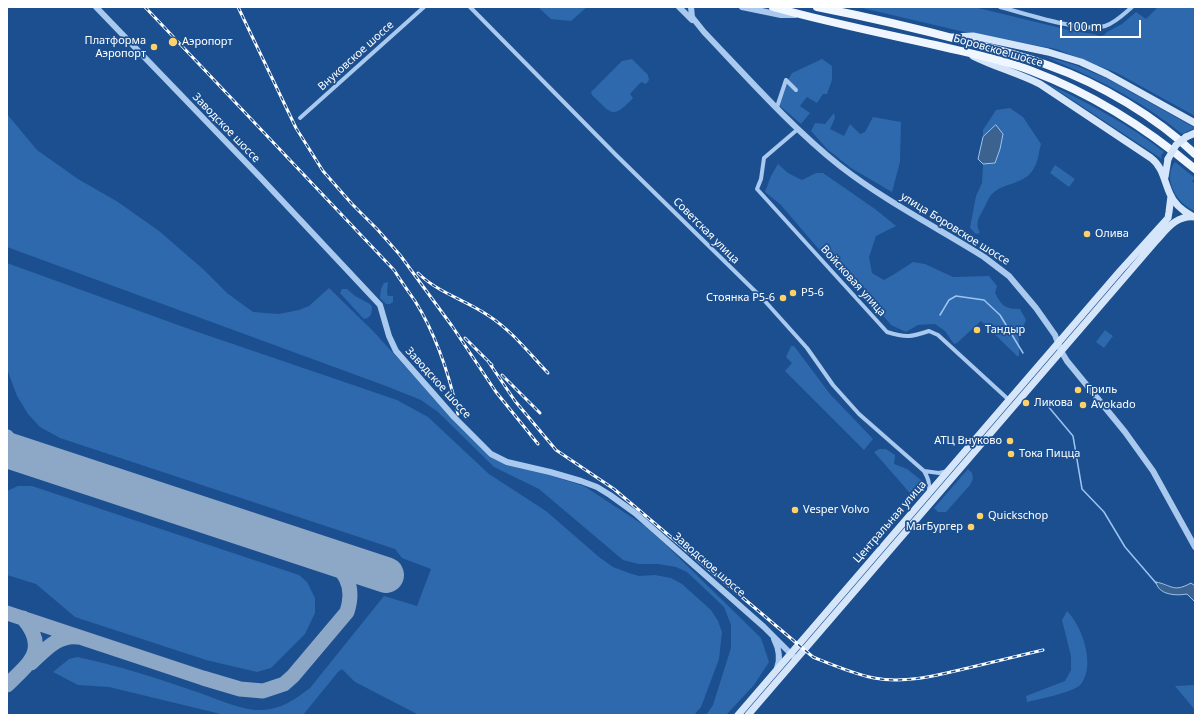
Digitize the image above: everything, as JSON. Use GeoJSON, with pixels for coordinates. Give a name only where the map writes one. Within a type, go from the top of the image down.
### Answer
{"type":"FeatureCollection","features":[{"type":"Feature","properties":{"kind":"main road","name":"Боровское шоссе"},"geometry":{"type":"LineString","coordinates":[[773,7],[801,15],[966,52],[1031,71],[1083,93],[1118,112],[1154,136],[1195,169]]}},
{"type":"Feature","properties":{"kind":"main road","name":"Боровское шоссе"},"geometry":{"type":"LineString","coordinates":[[818,7],[949,37],[1042,63],[1097,87],[1133,107],[1156,122],[1195,154]]}},
{"type":"Feature","properties":{"kind":"main road"},"geometry":{"type":"LineString","coordinates":[[949,37],[973,36],[1048,52],[1078,61],[1108,74],[1195,122]]}},
{"type":"Feature","properties":{"kind":"main road"},"geometry":{"type":"LineString","coordinates":[[966,52],[985,62],[1040,84],[1151,158],[1156,162],[1165,180],[1170,196],[1184,212],[1195,217]]}},
{"type":"Feature","properties":{"kind":"main road"},"geometry":{"type":"LineString","coordinates":[[1165,180],[1165,171],[1168,159],[1176,145],[1186,137],[1195,133]]}},
{"type":"Feature","properties":{"kind":"main road","name":"Центральная улица"},"geometry":{"type":"LineString","coordinates":[[738,715],[948,470],[1168,218],[1170,212],[1170,196]]}},
{"type":"Feature","properties":{"kind":"main road","name":"Центральная улица"},"geometry":{"type":"LineString","coordinates":[[748,715],[1169,227],[1179,219],[1188,216],[1195,217]]}},
{"type":"Feature","properties":{"kind":"street","name":"Заводское шоссе"},"geometry":{"type":"LineString","coordinates":[[96,7],[259,176],[380,305],[389,336],[396,352],[454,417],[491,454],[507,462],[581,481],[597,487],[610,495],[640,517],[772,634],[791,654],[794,662]]}},
{"type":"Feature","properties":{"kind":"street","name":"Внуковское шоссе"},"geometry":{"type":"LineString","coordinates":[[300,118],[424,7]]}},
{"type":"Feature","properties":{"kind":"street","name":"Советская улица"},"geometry":{"type":"LineString","coordinates":[[470,7],[763,299],[807,348],[833,385],[859,414],[924,472]]}},
{"type":"Feature","properties":{"kind":"street","name":"улица Боровское шоссе"},"geometry":{"type":"LineString","coordinates":[[679,7],[798,129],[841,166],[864,184],[984,257],[1012,278],[1034,304],[1053,331],[1061,351],[1067,361],[1125,432],[1153,471],[1195,547]]}},
{"type":"Feature","properties":{"kind":"street"},"geometry":{"type":"LineString","coordinates":[[691,7],[691,15],[699,26]]}},
{"type":"Feature","properties":{"kind":"street"},"geometry":{"type":"LineString","coordinates":[[742,7],[781,15],[801,15]]}},
{"type":"Feature","properties":{"kind":"street"},"geometry":{"type":"LineString","coordinates":[[1000,7],[1086,28],[1105,26],[1116,21],[1132,7]]}},
{"type":"Feature","properties":{"kind":"street"},"geometry":{"type":"LineString","coordinates":[[777,107],[786,80],[796,90]]}},
{"type":"Feature","properties":{"kind":"street","name":"Войсковая улица"},"geometry":{"type":"LineString","coordinates":[[798,129],[764,158],[761,179],[757,190],[887,332],[898,336],[911,337],[929,331],[938,335],[1009,400]]}},
{"type":"Feature","properties":{"kind":"street"},"geometry":{"type":"LineString","coordinates":[[924,472],[939,473],[948,470]]}},
{"type":"Feature","properties":{"kind":"street"},"geometry":{"type":"LineString","coordinates":[[924,472],[930,486],[928,494]]}},
{"type":"Feature","properties":{"kind":"street"},"geometry":{"type":"LineString","coordinates":[[772,634],[780,660],[776,671]]}},
{"type":"Feature","properties":{"kind":"shaded area"},"geometry":{"type":"Polygon","coordinates":[[[538,7],[587,7],[571,21],[551,19],[538,7]]]}},
{"type":"Feature","properties":{"kind":"shaded area"},"geometry":{"type":"Polygon","coordinates":[[[858,7],[974,7],[1099,36],[1104,35],[1122,24],[1136,12],[1146,19],[1158,7],[1195,7],[1195,116],[1117,73],[1056,49],[960,31],[858,7]]]}},
{"type":"Feature","properties":{"kind":"shaded area"},"geometry":{"type":"Polygon","coordinates":[[[1043,56],[1075,65],[1108,79],[1195,128],[1182,134],[1150,110],[1116,90],[1043,56]]]}},
{"type":"Feature","properties":{"kind":"shaded area"},"geometry":{"type":"Polygon","coordinates":[[[632,59],[648,75],[649,80],[646,84],[641,82],[630,94],[633,98],[626,105],[616,112],[612,112],[604,107],[592,95],[591,92],[622,61],[632,59]]]}},
{"type":"Feature","properties":{"kind":"shaded area"},"geometry":{"type":"Polygon","coordinates":[[[822,59],[832,66],[832,80],[827,94],[823,94],[817,103],[807,97],[800,106],[810,113],[801,124],[779,105],[787,82],[792,73],[822,59]]]}},
{"type":"Feature","properties":{"kind":"shaded area"},"geometry":{"type":"Polygon","coordinates":[[[1048,84],[1093,106],[1136,132],[1164,152],[1161,155],[1162,159],[1048,84]]]}},
{"type":"Feature","properties":{"kind":"shaded area"},"geometry":{"type":"Polygon","coordinates":[[[1010,108],[1023,117],[1041,144],[1037,160],[1030,174],[1025,178],[1002,187],[991,196],[978,221],[980,233],[976,234],[970,228],[976,196],[982,183],[983,164],[995,163],[996,125],[983,137],[983,130],[996,110],[1010,108]]]}},
{"type":"Feature","properties":{"kind":"shaded area"},"geometry":{"type":"Polygon","coordinates":[[[834,113],[835,118],[830,129],[844,136],[850,124],[860,134],[865,132],[873,117],[901,122],[900,162],[892,192],[851,168],[827,149],[811,131],[815,123],[825,124],[834,113]]]}},
{"type":"Feature","properties":{"kind":"shaded area"},"geometry":{"type":"Polygon","coordinates":[[[7,114],[37,150],[78,179],[118,202],[159,231],[203,269],[227,293],[253,312],[279,314],[299,310],[309,306],[329,288],[373,331],[451,417],[494,458],[584,486],[645,526],[761,638],[769,662],[754,685],[726,715],[706,715],[713,705],[731,648],[731,625],[724,607],[687,572],[676,567],[658,564],[639,564],[623,560],[539,489],[494,467],[438,412],[421,400],[7,247],[7,114]]]}},
{"type":"Feature","properties":{"kind":"shaded area"},"geometry":{"type":"Polygon","coordinates":[[[996,125],[1003,134],[1000,149],[995,163],[983,164],[978,159],[983,137],[996,125]]]}},
{"type":"Feature","properties":{"kind":"shaded area"},"geometry":{"type":"Polygon","coordinates":[[[1175,162],[1195,178],[1192,181],[1195,184],[1195,211],[1182,203],[1173,190],[1170,176],[1171,169],[1175,162]]]}},
{"type":"Feature","properties":{"kind":"shaded area"},"geometry":{"type":"Polygon","coordinates":[[[778,164],[788,173],[802,180],[816,173],[823,173],[875,209],[896,226],[876,236],[869,257],[872,273],[884,280],[913,262],[925,264],[953,277],[989,276],[997,286],[995,293],[1002,304],[1007,307],[1020,309],[1026,320],[1019,337],[1019,356],[1017,356],[981,321],[954,344],[945,331],[935,324],[918,325],[906,332],[891,325],[875,306],[857,279],[841,275],[780,204],[765,192],[771,176],[778,164]]]}},
{"type":"Feature","properties":{"kind":"shaded area"},"geometry":{"type":"Polygon","coordinates":[[[1055,165],[1075,179],[1069,187],[1050,173],[1055,165]]]}},
{"type":"Feature","properties":{"kind":"shaded area"},"geometry":{"type":"Polygon","coordinates":[[[7,263],[189,329],[397,400],[428,417],[489,474],[546,511],[599,557],[613,567],[639,576],[655,575],[671,578],[682,584],[711,610],[718,621],[722,632],[719,659],[701,707],[694,715],[419,715],[355,682],[342,669],[303,715],[225,715],[109,687],[78,685],[53,672],[69,659],[77,657],[149,676],[244,708],[253,710],[268,710],[293,700],[310,688],[384,596],[417,606],[431,569],[402,558],[395,549],[60,438],[40,427],[28,414],[17,396],[7,369],[7,263]]]}},
{"type":"Feature","properties":{"kind":"shaded area"},"geometry":{"type":"Polygon","coordinates":[[[388,282],[387,293],[388,296],[393,296],[393,302],[386,304],[380,298],[381,289],[384,283],[388,282]]]}},
{"type":"Feature","properties":{"kind":"shaded area"},"geometry":{"type":"Polygon","coordinates":[[[342,289],[347,289],[355,296],[370,304],[372,309],[370,316],[364,319],[340,293],[342,289]]]}},
{"type":"Feature","properties":{"kind":"shaded area"},"geometry":{"type":"Polygon","coordinates":[[[1105,330],[1113,336],[1104,348],[1096,342],[1105,330]]]}},
{"type":"Feature","properties":{"kind":"shaded area"},"geometry":{"type":"Polygon","coordinates":[[[791,346],[794,346],[830,394],[873,439],[864,450],[785,371],[792,363],[786,357],[791,346]]]}},
{"type":"Feature","properties":{"kind":"shaded area"},"geometry":{"type":"Polygon","coordinates":[[[879,449],[886,449],[895,455],[894,464],[907,469],[926,484],[925,490],[918,498],[909,492],[874,452],[879,449]]]}},
{"type":"Feature","properties":{"kind":"shaded area"},"geometry":{"type":"Polygon","coordinates":[[[968,469],[972,473],[973,479],[970,485],[946,512],[938,512],[934,508],[968,469]]]}},
{"type":"Feature","properties":{"kind":"shaded area"},"geometry":{"type":"Polygon","coordinates":[[[18,486],[32,486],[299,575],[307,582],[315,598],[315,613],[305,634],[271,668],[257,672],[206,660],[75,617],[36,584],[7,575],[7,491],[18,486]]]}},
{"type":"Feature","properties":{"kind":"shaded area"},"geometry":{"type":"Polygon","coordinates":[[[1156,582],[1176,588],[1191,583],[1195,586],[1195,602],[1187,594],[1173,595],[1160,590],[1156,582]]]}},
{"type":"Feature","properties":{"kind":"shaded area"},"geometry":{"type":"Polygon","coordinates":[[[1067,611],[1078,626],[1085,646],[1087,667],[1085,676],[1081,684],[1071,690],[1027,702],[1026,696],[1065,681],[1071,670],[1071,656],[1062,620],[1067,611]]]}},
{"type":"Feature","properties":{"kind":"shaded area"},"geometry":{"type":"Polygon","coordinates":[[[1195,685],[1195,710],[1175,686],[1195,685]]]}},
{"type":"Feature","properties":{"kind":"waterway"},"geometry":{"type":"LineString","coordinates":[[940,315],[949,300],[956,296],[984,300],[1000,315],[1023,353]]}},
{"type":"Feature","properties":{"kind":"waterway"},"geometry":{"type":"LineString","coordinates":[[1047,405],[1073,436],[1082,489],[1104,512],[1125,547],[1156,583]]}},
{"type":"Feature","properties":{"kind":"taxiway"},"geometry":{"type":"LineString","coordinates":[[7,437],[19,454]]}},
{"type":"Feature","properties":{"kind":"taxiway"},"geometry":{"type":"LineString","coordinates":[[7,613],[203,678],[240,689],[263,691],[284,684],[293,676],[347,612],[350,593],[346,578],[330,560],[322,555]]}},
{"type":"Feature","properties":{"kind":"taxiway"},"geometry":{"type":"LineString","coordinates":[[7,685],[29,662],[35,647],[35,638],[31,629],[23,618]]}},
{"type":"Feature","properties":{"kind":"taxiway"},"geometry":{"type":"LineString","coordinates":[[31,663],[52,644],[64,638],[78,637]]}},
{"type":"Feature","properties":{"kind":"runway"},"geometry":{"type":"LineString","coordinates":[[7,450],[386,575]]}},
{"type":"Feature","properties":{"kind":"railway"},"geometry":{"type":"LineString","coordinates":[[145,7],[394,270],[415,301],[430,328],[451,384],[458,414]]}},
{"type":"Feature","properties":{"kind":"railway"},"geometry":{"type":"LineString","coordinates":[[238,7],[296,128],[323,171],[400,255],[452,326],[496,392],[538,444]]}},
{"type":"Feature","properties":{"kind":"railway"},"geometry":{"type":"LineString","coordinates":[[418,273],[434,286],[480,310],[505,328],[548,373]]}},
{"type":"Feature","properties":{"kind":"railway"},"geometry":{"type":"LineString","coordinates":[[465,338],[492,365]]}},
{"type":"Feature","properties":{"kind":"railway"},"geometry":{"type":"LineString","coordinates":[[488,361],[515,401],[556,450],[614,489],[813,657],[866,676],[886,680],[898,680],[934,676],[1043,650]]}},
{"type":"Feature","properties":{"kind":"railway"},"geometry":{"type":"LineString","coordinates":[[502,375],[540,413]]}},
{"type":"Feature","properties":{"kind":"place","name":"Аэропорт"},"geometry":{"type":"Point","coordinates":[173,42]}},
{"type":"Feature","properties":{"kind":"place","name":"Платформа Аэропорт"},"geometry":{"type":"Point","coordinates":[154,47]}},
{"type":"Feature","properties":{"kind":"place","name":"Олива"},"geometry":{"type":"Point","coordinates":[1087,234]}},
{"type":"Feature","properties":{"kind":"place","name":"Р5-6"},"geometry":{"type":"Point","coordinates":[793,293]}},
{"type":"Feature","properties":{"kind":"place","name":"Стоянка Р5-6"},"geometry":{"type":"Point","coordinates":[783,298]}},
{"type":"Feature","properties":{"kind":"place","name":"Тандыр"},"geometry":{"type":"Point","coordinates":[977,330]}},
{"type":"Feature","properties":{"kind":"place","name":"Гриль"},"geometry":{"type":"Point","coordinates":[1078,390]}},
{"type":"Feature","properties":{"kind":"place","name":"Ликова"},"geometry":{"type":"Point","coordinates":[1026,403]}},
{"type":"Feature","properties":{"kind":"place","name":"Avokado"},"geometry":{"type":"Point","coordinates":[1083,405]}},
{"type":"Feature","properties":{"kind":"place","name":"АТЦ Внуково"},"geometry":{"type":"Point","coordinates":[1010,441]}},
{"type":"Feature","properties":{"kind":"place","name":"Тока Пицца"},"geometry":{"type":"Point","coordinates":[1011,454]}},
{"type":"Feature","properties":{"kind":"place","name":"Vesper Volvo"},"geometry":{"type":"Point","coordinates":[795,510]}},
{"type":"Feature","properties":{"kind":"place","name":"Quickschop"},"geometry":{"type":"Point","coordinates":[980,516]}},
{"type":"Feature","properties":{"kind":"place","name":"МагБургер"},"geometry":{"type":"Point","coordinates":[971,527]}}]}
